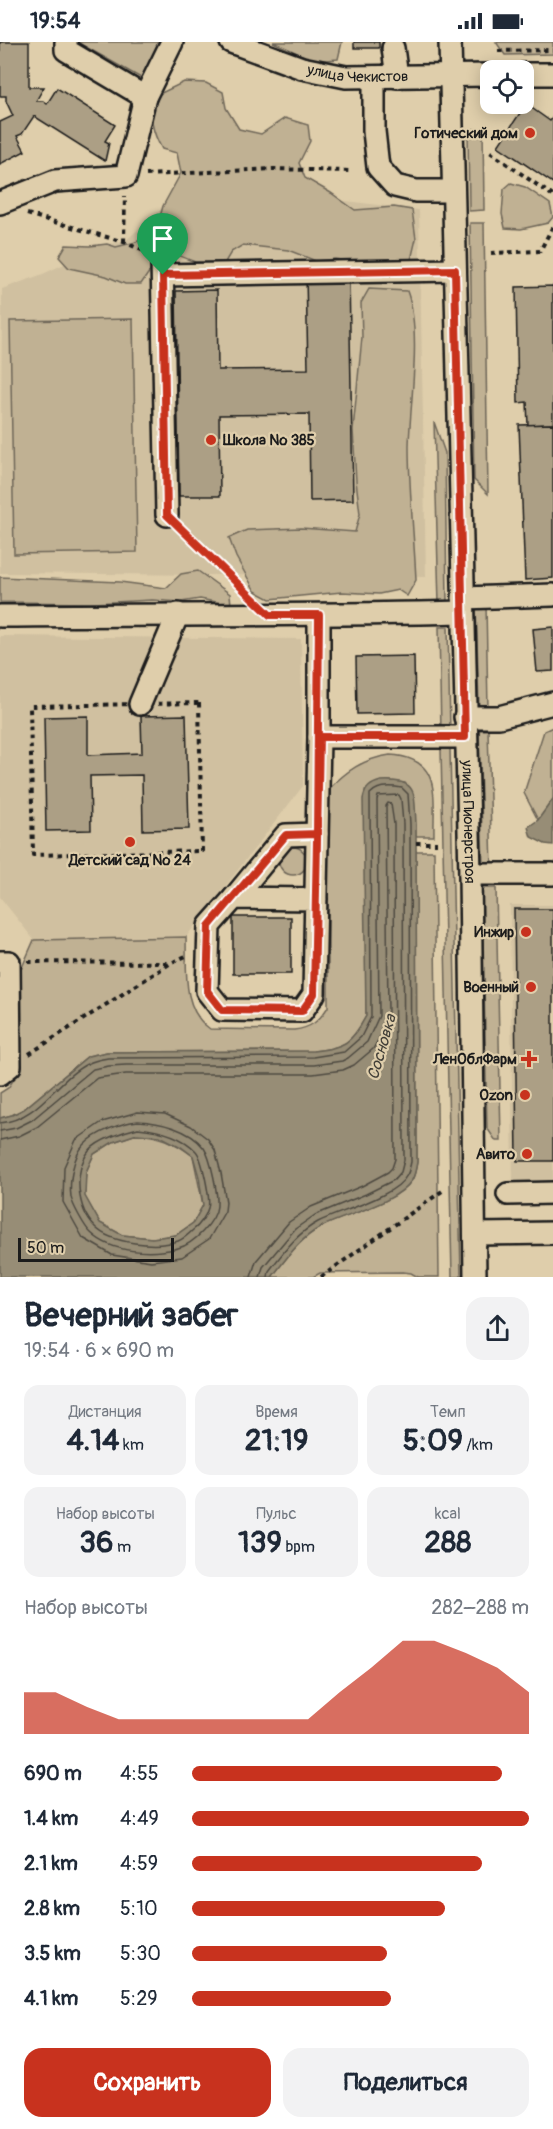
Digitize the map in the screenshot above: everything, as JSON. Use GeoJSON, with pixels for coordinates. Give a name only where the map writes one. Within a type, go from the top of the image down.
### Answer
{"type":"FeatureCollection","features":[{"type":"Feature","properties":{"kind":"street"},"geometry":{"type":"LineString","coordinates":[[66,42],[66,50],[145,97]]}},
{"type":"Feature","properties":{"kind":"street"},"geometry":{"type":"LineString","coordinates":[[8,207],[55,181],[126,176],[145,97],[172,42]]}},
{"type":"Feature","properties":{"kind":"street","name":"улица Чекистов"},"geometry":{"type":"LineString","coordinates":[[231,42],[327,75],[346,77],[480,75]]}},
{"type":"Feature","properties":{"kind":"street","name":"улица Пионерстроя"},"geometry":{"type":"LineString","coordinates":[[450,42],[470,874],[475,1277]]}},
{"type":"Feature","properties":{"kind":"street"},"geometry":{"type":"LineString","coordinates":[[393,48],[397,77]]}},
{"type":"Feature","properties":{"kind":"street"},"geometry":{"type":"LineString","coordinates":[[534,74],[553,74]]}},
{"type":"Feature","properties":{"kind":"street"},"geometry":{"type":"LineString","coordinates":[[374,77],[374,131],[378,167],[395,186],[416,191],[453,191]]}},
{"type":"Feature","properties":{"kind":"street"},"geometry":{"type":"LineString","coordinates":[[167,515],[163,267],[455,270]]}},
{"type":"Feature","properties":{"kind":"street"},"geometry":{"type":"LineString","coordinates":[[0,616],[319,615],[463,605],[553,595]]}},
{"type":"Feature","properties":{"kind":"street"},"geometry":{"type":"LineString","coordinates":[[140,704],[178,614]]}},
{"type":"Feature","properties":{"kind":"street"},"geometry":{"type":"LineString","coordinates":[[317,834],[286,835],[209,926],[207,991],[222,1010],[302,1011],[314,994],[319,737],[319,615]]}},
{"type":"Feature","properties":{"kind":"street"},"geometry":{"type":"LineString","coordinates":[[319,737],[465,727],[553,703]]}},
{"type":"Feature","properties":{"kind":"street"},"geometry":{"type":"LineString","coordinates":[[470,874],[553,874]]}},
{"type":"Feature","properties":{"kind":"street"},"geometry":{"type":"LineString","coordinates":[[234,898],[316,899]]}},
{"type":"Feature","properties":{"kind":"street"},"geometry":{"type":"LineString","coordinates":[[4,962],[5,1070]]}},
{"type":"Feature","properties":{"kind":"street"},"geometry":{"type":"LineString","coordinates":[[508,1194],[553,1193]]}},
{"type":"Feature","properties":{"kind":"street"},"geometry":{"type":"LineString","coordinates":[[476,1234],[553,1233]]}},
{"type":"Feature","properties":{"kind":"path"},"geometry":{"type":"LineString","coordinates":[[498,51],[553,50]]}},
{"type":"Feature","properties":{"kind":"path"},"geometry":{"type":"LineString","coordinates":[[490,152],[553,196]]}},
{"type":"Feature","properties":{"kind":"path"},"geometry":{"type":"LineString","coordinates":[[124,242],[126,176],[273,169],[349,171]]}},
{"type":"Feature","properties":{"kind":"path"},"geometry":{"type":"LineString","coordinates":[[8,207],[124,242],[163,267]]}},
{"type":"Feature","properties":{"kind":"path"},"geometry":{"type":"LineString","coordinates":[[491,253],[540,251],[553,226]]}},
{"type":"Feature","properties":{"kind":"path"},"geometry":{"type":"LineString","coordinates":[[167,515],[270,615]]}},
{"type":"Feature","properties":{"kind":"path"},"geometry":{"type":"LineString","coordinates":[[199,703],[202,851],[33,855],[30,706],[140,704],[199,703]]}},
{"type":"Feature","properties":{"kind":"path"},"geometry":{"type":"LineString","coordinates":[[416,843],[437,843]]}},
{"type":"Feature","properties":{"kind":"path"},"geometry":{"type":"LineString","coordinates":[[5,1070],[187,955],[209,926]]}},
{"type":"Feature","properties":{"kind":"path"},"geometry":{"type":"LineString","coordinates":[[4,962],[171,963]]}},
{"type":"Feature","properties":{"kind":"path"},"geometry":{"type":"LineString","coordinates":[[321,1277],[445,1189]]}},
{"type":"Feature","properties":{"kind":"shaded area"},"geometry":{"type":"Polygon","coordinates":[[[77,42],[163,42],[141,78],[77,42]]]}},
{"type":"Feature","properties":{"kind":"shaded area"},"geometry":{"type":"Polygon","coordinates":[[[273,42],[342,42],[338,59],[315,61],[273,42]]]}},
{"type":"Feature","properties":{"kind":"shaded area"},"geometry":{"type":"Polygon","coordinates":[[[496,42],[553,42],[553,54],[505,55],[496,42]]]}},
{"type":"Feature","properties":{"kind":"shaded area"},"geometry":{"type":"Polygon","coordinates":[[[184,82],[206,83],[223,92],[226,108],[239,129],[261,134],[285,118],[308,125],[310,141],[299,163],[305,178],[355,210],[394,207],[412,210],[416,239],[410,264],[400,260],[359,263],[335,259],[316,261],[288,250],[243,245],[231,252],[224,264],[195,262],[167,251],[141,284],[125,284],[106,276],[69,268],[59,257],[66,245],[107,244],[116,247],[149,236],[158,224],[163,206],[181,173],[177,153],[162,149],[156,136],[151,98],[184,82]]]}},
{"type":"Feature","properties":{"kind":"shaded area"},"geometry":{"type":"Polygon","coordinates":[[[468,129],[483,129],[484,210],[469,211],[468,129]]]}},
{"type":"Feature","properties":{"kind":"shaded area","name":"Школа № 385"},"geometry":{"type":"Polygon","coordinates":[[[192,182],[419,210],[426,577],[0,573],[2,289],[43,274],[107,244],[124,242],[192,182]]]}},
{"type":"Feature","properties":{"kind":"shaded area"},"geometry":{"type":"Polygon","coordinates":[[[511,183],[525,187],[550,204],[553,217],[548,223],[521,229],[505,228],[502,214],[504,189],[511,183]]]}},
{"type":"Feature","properties":{"kind":"shaded area"},"geometry":{"type":"Polygon","coordinates":[[[470,223],[484,223],[488,494],[474,480],[470,223]]]}},
{"type":"Feature","properties":{"kind":"shaded area"},"geometry":{"type":"Polygon","coordinates":[[[369,289],[407,291],[411,307],[414,326],[414,367],[409,463],[416,580],[407,596],[398,590],[379,594],[342,592],[270,599],[255,591],[236,557],[229,538],[247,530],[301,528],[355,532],[360,514],[353,430],[362,337],[361,303],[369,289]]]}},
{"type":"Feature","properties":{"kind":"shaded area"},"geometry":{"type":"Polygon","coordinates":[[[133,319],[137,552],[14,554],[10,321],[133,319]]]}},
{"type":"Feature","properties":{"kind":"shaded area"},"geometry":{"type":"Polygon","coordinates":[[[434,422],[445,453],[447,604],[439,604],[434,422]]]}},
{"type":"Feature","properties":{"kind":"shaded area"},"geometry":{"type":"Polygon","coordinates":[[[198,571],[230,594],[231,605],[200,599],[181,602],[152,600],[94,603],[0,602],[0,577],[120,582],[166,588],[181,574],[198,571]]]}},
{"type":"Feature","properties":{"kind":"shaded area"},"geometry":{"type":"Polygon","coordinates":[[[476,605],[486,605],[488,709],[479,709],[476,605]]]}},
{"type":"Feature","properties":{"kind":"shaded area"},"geometry":{"type":"Polygon","coordinates":[[[439,627],[448,627],[450,732],[441,732],[439,627]]]}},
{"type":"Feature","properties":{"kind":"shaded area","name":"Детский сад № 24"},"geometry":{"type":"Polygon","coordinates":[[[0,636],[301,639],[303,786],[186,937],[34,940],[0,897],[0,636]]]}},
{"type":"Feature","properties":{"kind":"shaded area"},"geometry":{"type":"Polygon","coordinates":[[[553,727],[553,799],[538,820],[524,793],[544,731],[553,727]]]}},
{"type":"Feature","properties":{"kind":"shaded area"},"geometry":{"type":"Polygon","coordinates":[[[479,730],[488,730],[492,868],[483,868],[479,730]]]}},
{"type":"Feature","properties":{"kind":"shaded area"},"geometry":{"type":"Polygon","coordinates":[[[441,749],[450,749],[461,1277],[452,1277],[441,749]]]}},
{"type":"Feature","properties":{"kind":"shaded area"},"geometry":{"type":"Polygon","coordinates":[[[390,755],[419,763],[427,772],[434,794],[434,836],[416,836],[414,797],[405,783],[389,781],[365,790],[366,1016],[350,1039],[339,1046],[313,1051],[107,1052],[88,1056],[24,1109],[0,1118],[0,1093],[8,1088],[18,1073],[20,1004],[13,988],[34,940],[186,937],[186,974],[190,999],[194,1011],[210,1029],[294,1030],[310,1026],[318,1020],[328,1007],[328,790],[356,767],[371,759],[390,755]]]}},
{"type":"Feature","properties":{"kind":"shaded area"},"geometry":{"type":"Polygon","coordinates":[[[293,847],[303,851],[307,861],[303,871],[293,875],[283,871],[279,861],[283,851],[293,847]]]}},
{"type":"Feature","properties":{"kind":"shaded area"},"geometry":{"type":"Polygon","coordinates":[[[416,851],[434,851],[439,1277],[418,1277],[403,1272],[320,1273],[313,1277],[272,1277],[294,1249],[313,1232],[331,1222],[395,1196],[414,1176],[417,1162],[416,851]]]}},
{"type":"Feature","properties":{"kind":"shaded area"},"geometry":{"type":"Polygon","coordinates":[[[482,888],[496,888],[501,1141],[496,1141],[487,1128],[482,888]]]}},
{"type":"Feature","properties":{"kind":"shaded area"},"geometry":{"type":"Polygon","coordinates":[[[510,905],[553,905],[553,1185],[513,1186],[510,905]]]}},
{"type":"Feature","properties":{"kind":"shaded area"},"geometry":{"type":"Polygon","coordinates":[[[137,1134],[166,1140],[193,1156],[203,1205],[193,1223],[176,1235],[152,1238],[122,1235],[100,1223],[84,1196],[86,1172],[94,1154],[113,1142],[137,1134]]]}},
{"type":"Feature","properties":{"kind":"water","name":"Сосновка"},"geometry":{"type":"Polygon","coordinates":[[[381,781],[402,782],[408,785],[412,790],[415,803],[417,1162],[412,1180],[395,1196],[331,1222],[313,1232],[294,1249],[272,1277],[0,1277],[0,1118],[24,1109],[88,1056],[107,1052],[313,1051],[339,1046],[346,1043],[356,1033],[366,1016],[363,799],[371,785],[381,781]],[[137,1134],[113,1142],[94,1154],[86,1172],[85,1196],[100,1223],[122,1235],[152,1238],[176,1235],[193,1223],[203,1205],[193,1156],[160,1136],[137,1134]]]}},
{"type":"Feature","properties":{"kind":"water"},"geometry":{"type":"Polygon","coordinates":[[[553,799],[553,845],[531,837],[528,827],[538,820],[553,799]]]}},
{"type":"Feature","properties":{"kind":"building"},"geometry":{"type":"Polygon","coordinates":[[[0,42],[29,42],[29,87],[44,87],[36,101],[43,101],[47,104],[57,88],[115,125],[105,141],[109,143],[105,161],[34,116],[22,134],[17,136],[25,151],[0,164],[0,122],[13,116],[6,96],[0,96],[0,42]]]}},
{"type":"Feature","properties":{"kind":"building"},"geometry":{"type":"Polygon","coordinates":[[[354,42],[379,42],[379,48],[354,48],[354,42]]]}},
{"type":"Feature","properties":{"kind":"building","name":"Готический дом"},"geometry":{"type":"Polygon","coordinates":[[[534,110],[550,121],[553,117],[553,183],[498,146],[519,114],[534,114],[534,110]]]}},
{"type":"Feature","properties":{"kind":"building"},"geometry":{"type":"Polygon","coordinates":[[[306,276],[349,276],[353,500],[310,501],[309,414],[219,415],[220,496],[179,496],[176,291],[217,290],[218,370],[308,369],[306,276]]]}},
{"type":"Feature","properties":{"kind":"building"},"geometry":{"type":"Polygon","coordinates":[[[553,286],[553,424],[528,425],[527,402],[518,403],[516,287],[553,286]]]}},
{"type":"Feature","properties":{"kind":"building"},"geometry":{"type":"Polygon","coordinates":[[[553,424],[553,578],[525,580],[519,425],[553,424]]]}},
{"type":"Feature","properties":{"kind":"building"},"geometry":{"type":"Polygon","coordinates":[[[553,627],[553,671],[537,672],[533,629],[553,627]]]}},
{"type":"Feature","properties":{"kind":"building"},"geometry":{"type":"Polygon","coordinates":[[[414,656],[415,713],[357,714],[356,657],[414,656]]]}},
{"type":"Feature","properties":{"kind":"building"},"geometry":{"type":"Polygon","coordinates":[[[186,715],[189,829],[143,830],[142,775],[90,776],[91,830],[46,831],[44,717],[88,716],[88,755],[142,753],[141,716],[186,715]]]}},
{"type":"Feature","properties":{"kind":"building"},"geometry":{"type":"Polygon","coordinates":[[[514,909],[553,909],[553,1161],[517,1161],[514,909]]]}},
{"type":"Feature","properties":{"kind":"building"},"geometry":{"type":"Polygon","coordinates":[[[233,917],[291,917],[291,974],[233,974],[233,917]]]}},
{"type":"Feature","properties":{"kind":"place","name":"Готический дом"},"geometry":{"type":"Point","coordinates":[530,133]}},
{"type":"Feature","properties":{"kind":"place","name":"Школа № 385"},"geometry":{"type":"Point","coordinates":[211,440]}},
{"type":"Feature","properties":{"kind":"place","name":"Детский сад № 24"},"geometry":{"type":"Point","coordinates":[130,842]}},
{"type":"Feature","properties":{"kind":"place","name":"Инжир"},"geometry":{"type":"Point","coordinates":[526,932]}},
{"type":"Feature","properties":{"kind":"place","name":"Военный"},"geometry":{"type":"Point","coordinates":[531,987]}},
{"type":"Feature","properties":{"kind":"place","name":"ЛенОблФарм"},"geometry":{"type":"Point","coordinates":[529,1059]}},
{"type":"Feature","properties":{"kind":"place","name":"Ozon"},"geometry":{"type":"Point","coordinates":[525,1095]}},
{"type":"Feature","properties":{"kind":"place","name":"Авито"},"geometry":{"type":"Point","coordinates":[527,1154]}},
{"type":"Feature","properties":{"kind":"route"},"geometry":{"type":"LineString","coordinates":[[455,270],[465,737],[319,737],[314,994],[302,1011],[222,1010],[207,991],[209,926],[286,835],[317,834],[319,615],[270,615],[167,515],[163,275],[455,270]]}}]}
